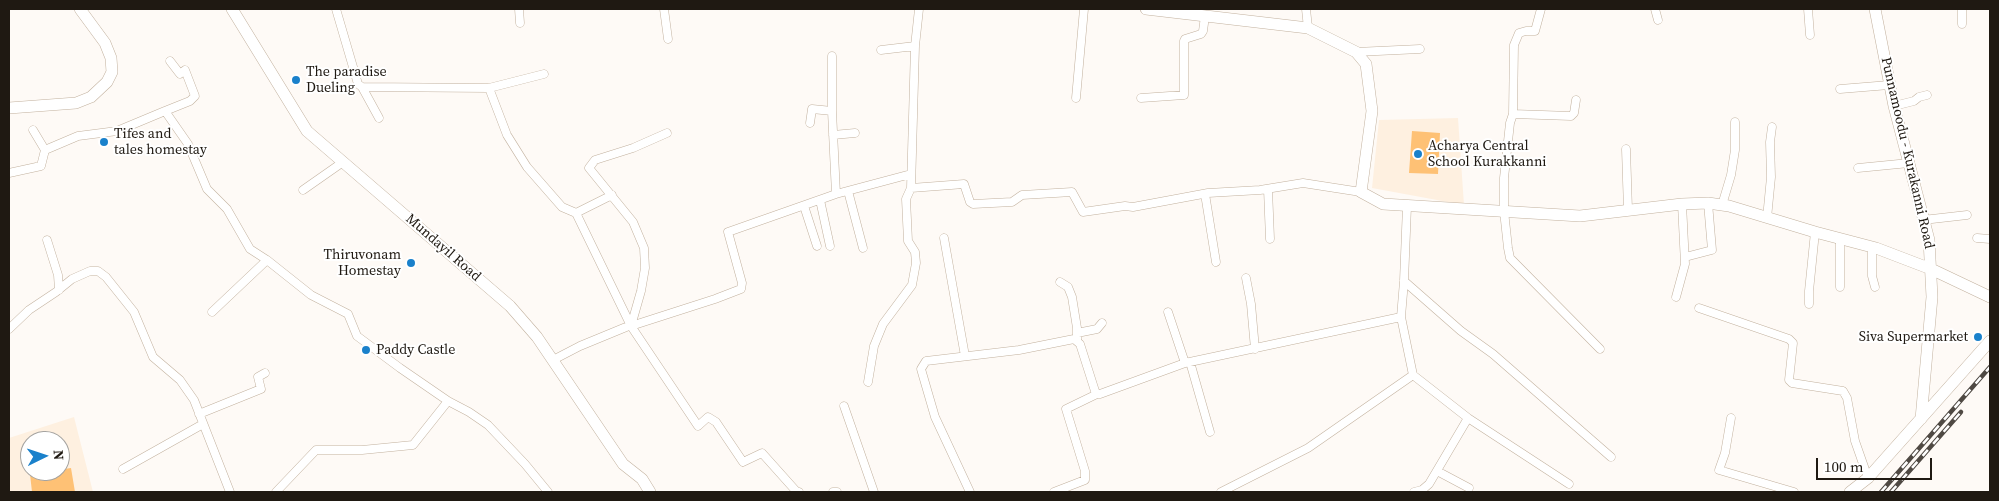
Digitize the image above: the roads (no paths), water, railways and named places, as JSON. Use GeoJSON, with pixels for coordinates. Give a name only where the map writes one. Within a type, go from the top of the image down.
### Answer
{"type":"FeatureCollection","features":[{"type":"Feature","properties":{"kind":"main road"},"geometry":{"type":"LineString","coordinates":[[9,108],[76,103],[92,97],[107,82],[112,72],[111,58],[105,44],[80,9]]}},
{"type":"Feature","properties":{"kind":"main road","name":"Mundayil Road"},"geometry":{"type":"LineString","coordinates":[[232,9],[308,131],[510,306],[537,336],[623,464],[642,479],[650,492]]}},
{"type":"Feature","properties":{"kind":"main road"},"geometry":{"type":"LineString","coordinates":[[1146,9],[1308,28],[1356,52],[1366,64],[1372,111],[1361,192],[1383,204],[1580,216],[1682,204],[1708,203],[1722,205],[1872,247],[1931,269],[1990,297]]}},
{"type":"Feature","properties":{"kind":"main road","name":"Punnamoodu - Kurakanni Road"},"geometry":{"type":"LineString","coordinates":[[1875,9],[1894,106],[1929,240],[1932,297],[1921,418]]}},
{"type":"Feature","properties":{"kind":"main road"},"geometry":{"type":"LineString","coordinates":[[1850,492],[1868,478],[1990,341]]}},
{"type":"Feature","properties":{"kind":"street"},"geometry":{"type":"LineString","coordinates":[[336,9],[358,84],[379,118]]}},
{"type":"Feature","properties":{"kind":"street"},"geometry":{"type":"LineString","coordinates":[[520,9],[520,23]]}},
{"type":"Feature","properties":{"kind":"street"},"geometry":{"type":"LineString","coordinates":[[664,9],[668,39]]}},
{"type":"Feature","properties":{"kind":"street"},"geometry":{"type":"LineString","coordinates":[[868,382],[874,346],[883,324],[912,285],[916,263],[915,252],[908,241],[906,199],[911,188],[918,9]]}},
{"type":"Feature","properties":{"kind":"street"},"geometry":{"type":"LineString","coordinates":[[1076,98],[1084,9]]}},
{"type":"Feature","properties":{"kind":"street"},"geometry":{"type":"LineString","coordinates":[[1306,9],[1308,28]]}},
{"type":"Feature","properties":{"kind":"street"},"geometry":{"type":"LineString","coordinates":[[1541,9],[1535,32],[1526,31],[1519,34],[1514,45],[1513,114],[1510,123],[1504,178],[1504,211],[1510,258],[1600,349]]}},
{"type":"Feature","properties":{"kind":"street"},"geometry":{"type":"LineString","coordinates":[[1655,9],[1658,20]]}},
{"type":"Feature","properties":{"kind":"street"},"geometry":{"type":"LineString","coordinates":[[1808,9],[1810,34]]}},
{"type":"Feature","properties":{"kind":"street"},"geometry":{"type":"LineString","coordinates":[[1962,9],[1962,24]]}},
{"type":"Feature","properties":{"kind":"street"},"geometry":{"type":"LineString","coordinates":[[1141,98],[1184,95],[1184,41],[1201,34],[1205,16]]}},
{"type":"Feature","properties":{"kind":"street"},"geometry":{"type":"LineString","coordinates":[[881,50],[916,46]]}},
{"type":"Feature","properties":{"kind":"street"},"geometry":{"type":"LineString","coordinates":[[1356,52],[1420,49]]}},
{"type":"Feature","properties":{"kind":"street"},"geometry":{"type":"LineString","coordinates":[[832,56],[832,135],[836,194]]}},
{"type":"Feature","properties":{"kind":"street"},"geometry":{"type":"LineString","coordinates":[[45,150],[78,136],[117,131],[190,101],[196,96],[185,70],[180,74],[170,61]]}},
{"type":"Feature","properties":{"kind":"street"},"geometry":{"type":"LineString","coordinates":[[362,88],[488,88],[544,74]]}},
{"type":"Feature","properties":{"kind":"street"},"geometry":{"type":"LineString","coordinates":[[1840,89],[1890,85]]}},
{"type":"Feature","properties":{"kind":"street"},"geometry":{"type":"LineString","coordinates":[[488,88],[507,135],[526,167],[562,207],[576,213],[631,325],[698,426],[708,417],[716,422],[742,462],[762,452],[796,491],[799,492]]}},
{"type":"Feature","properties":{"kind":"street"},"geometry":{"type":"LineString","coordinates":[[1894,106],[1914,101],[1919,97],[1927,95]]}},
{"type":"Feature","properties":{"kind":"street"},"geometry":{"type":"LineString","coordinates":[[1513,114],[1571,116],[1574,113],[1576,100]]}},
{"type":"Feature","properties":{"kind":"street"},"geometry":{"type":"LineString","coordinates":[[810,123],[812,109],[832,111]]}},
{"type":"Feature","properties":{"kind":"street"},"geometry":{"type":"LineString","coordinates":[[165,110],[188,144],[207,189],[227,208],[250,249],[311,295],[348,314],[357,336],[448,401],[488,425],[525,464],[548,492]]}},
{"type":"Feature","properties":{"kind":"street"},"geometry":{"type":"LineString","coordinates":[[1722,205],[1736,150],[1735,122]]}},
{"type":"Feature","properties":{"kind":"street"},"geometry":{"type":"LineString","coordinates":[[1767,218],[1771,176],[1770,142],[1772,128]]}},
{"type":"Feature","properties":{"kind":"street"},"geometry":{"type":"LineString","coordinates":[[9,173],[41,166],[45,150],[33,130]]}},
{"type":"Feature","properties":{"kind":"street"},"geometry":{"type":"LineString","coordinates":[[631,325],[641,291],[645,268],[644,248],[633,222],[589,168],[595,160],[633,148],[668,133]]}},
{"type":"Feature","properties":{"kind":"street"},"geometry":{"type":"LineString","coordinates":[[832,135],[855,133]]}},
{"type":"Feature","properties":{"kind":"street"},"geometry":{"type":"LineString","coordinates":[[1626,149],[1628,210]]}},
{"type":"Feature","properties":{"kind":"street"},"geometry":{"type":"LineString","coordinates":[[303,190],[343,162]]}},
{"type":"Feature","properties":{"kind":"street"},"geometry":{"type":"LineString","coordinates":[[1858,168],[1908,163]]}},
{"type":"Feature","properties":{"kind":"street"},"geometry":{"type":"LineString","coordinates":[[553,360],[580,346],[631,325],[715,300],[741,289],[742,284],[728,232],[848,190],[911,174]]}},
{"type":"Feature","properties":{"kind":"street"},"geometry":{"type":"LineString","coordinates":[[911,188],[964,184],[970,202],[973,204],[1012,202],[1022,195],[1072,192],[1083,212],[1125,206],[1133,207],[1205,194],[1268,189],[1303,183],[1361,192]]}},
{"type":"Feature","properties":{"kind":"street"},"geometry":{"type":"LineString","coordinates":[[1268,189],[1270,239]]}},
{"type":"Feature","properties":{"kind":"street"},"geometry":{"type":"LineString","coordinates":[[848,190],[863,248]]}},
{"type":"Feature","properties":{"kind":"street"},"geometry":{"type":"LineString","coordinates":[[1205,194],[1216,262]]}},
{"type":"Feature","properties":{"kind":"street"},"geometry":{"type":"LineString","coordinates":[[576,213],[612,196]]}},
{"type":"Feature","properties":{"kind":"street"},"geometry":{"type":"LineString","coordinates":[[820,200],[830,246]]}},
{"type":"Feature","properties":{"kind":"street"},"geometry":{"type":"LineString","coordinates":[[1689,256],[1712,250],[1708,203]]}},
{"type":"Feature","properties":{"kind":"street"},"geometry":{"type":"LineString","coordinates":[[1676,297],[1685,264],[1682,204]]}},
{"type":"Feature","properties":{"kind":"street"},"geometry":{"type":"LineString","coordinates":[[804,206],[817,246]]}},
{"type":"Feature","properties":{"kind":"street"},"geometry":{"type":"LineString","coordinates":[[1407,206],[1401,317],[1414,375],[1468,418],[1569,484]]}},
{"type":"Feature","properties":{"kind":"street"},"geometry":{"type":"LineString","coordinates":[[1923,220],[1967,215]]}},
{"type":"Feature","properties":{"kind":"street"},"geometry":{"type":"LineString","coordinates":[[1809,304],[1815,232]]}},
{"type":"Feature","properties":{"kind":"street"},"geometry":{"type":"LineString","coordinates":[[944,238],[965,356]]}},
{"type":"Feature","properties":{"kind":"street"},"geometry":{"type":"LineString","coordinates":[[1840,238],[1840,287]]}},
{"type":"Feature","properties":{"kind":"street"},"geometry":{"type":"LineString","coordinates":[[1977,238],[1990,239]]}},
{"type":"Feature","properties":{"kind":"street"},"geometry":{"type":"LineString","coordinates":[[47,240],[58,275],[59,290]]}},
{"type":"Feature","properties":{"kind":"street"},"geometry":{"type":"LineString","coordinates":[[1872,247],[1872,276],[1875,287]]}},
{"type":"Feature","properties":{"kind":"street"},"geometry":{"type":"LineString","coordinates":[[212,312],[267,260]]}},
{"type":"Feature","properties":{"kind":"street"},"geometry":{"type":"LineString","coordinates":[[9,329],[29,310],[72,279],[90,271],[98,271],[106,277],[134,312],[153,358],[180,380],[194,400],[230,492]]}},
{"type":"Feature","properties":{"kind":"street"},"geometry":{"type":"LineString","coordinates":[[1246,278],[1251,304],[1255,349]]}},
{"type":"Feature","properties":{"kind":"street"},"geometry":{"type":"LineString","coordinates":[[1404,281],[1461,331],[1493,354],[1611,457]]}},
{"type":"Feature","properties":{"kind":"street"},"geometry":{"type":"LineString","coordinates":[[1060,282],[1068,287],[1070,291],[1077,337],[1097,394]]}},
{"type":"Feature","properties":{"kind":"street"},"geometry":{"type":"LineString","coordinates":[[1699,308],[1789,339],[1793,343],[1789,380],[1792,383],[1843,391],[1847,398],[1855,440],[1868,478]]}},
{"type":"Feature","properties":{"kind":"street"},"geometry":{"type":"LineString","coordinates":[[1168,312],[1210,432]]}},
{"type":"Feature","properties":{"kind":"street"},"geometry":{"type":"LineString","coordinates":[[1054,492],[1086,478],[1066,409],[1097,394],[1110,392],[1187,363],[1401,317]]}},
{"type":"Feature","properties":{"kind":"street"},"geometry":{"type":"LineString","coordinates":[[970,492],[935,416],[921,369],[926,362],[1006,352],[1074,339],[1097,329],[1102,323]]}},
{"type":"Feature","properties":{"kind":"street"},"geometry":{"type":"LineString","coordinates":[[199,414],[261,389],[258,378],[265,373]]}},
{"type":"Feature","properties":{"kind":"street"},"geometry":{"type":"LineString","coordinates":[[1221,492],[1308,448],[1414,375]]}},
{"type":"Feature","properties":{"kind":"street"},"geometry":{"type":"LineString","coordinates":[[276,492],[316,450],[362,450],[413,445],[448,401]]}},
{"type":"Feature","properties":{"kind":"street"},"geometry":{"type":"LineString","coordinates":[[844,406],[874,492]]}},
{"type":"Feature","properties":{"kind":"street"},"geometry":{"type":"LineString","coordinates":[[1414,492],[1422,490],[1429,484],[1468,418]]}},
{"type":"Feature","properties":{"kind":"street"},"geometry":{"type":"LineString","coordinates":[[1731,418],[1725,453],[1719,470],[1794,492]]}},
{"type":"Feature","properties":{"kind":"street"},"geometry":{"type":"LineString","coordinates":[[123,469],[203,424]]}},
{"type":"Feature","properties":{"kind":"street"},"geometry":{"type":"LineString","coordinates":[[1437,471],[1469,488]]}},
{"type":"Feature","properties":{"kind":"street"},"geometry":{"type":"LineString","coordinates":[[1429,484],[1434,492]]}},
{"type":"Feature","properties":{"kind":"railway"},"geometry":{"type":"LineString","coordinates":[[1881,492],[1990,367]]}},
{"type":"Feature","properties":{"kind":"railway"},"geometry":{"type":"LineString","coordinates":[[1891,492],[1961,412]]}},
{"type":"Feature","properties":{"kind":"place","name":"The paradise Dueling"},"geometry":{"type":"Point","coordinates":[296,80]}},
{"type":"Feature","properties":{"kind":"place","name":"Tifes and tales homestay"},"geometry":{"type":"Point","coordinates":[104,142]}},
{"type":"Feature","properties":{"kind":"place","name":"Acharya Central School Kurakkanni"},"geometry":{"type":"Point","coordinates":[1418,154]}},
{"type":"Feature","properties":{"kind":"place","name":"Thiruvonam Homestay"},"geometry":{"type":"Point","coordinates":[411,263]}},
{"type":"Feature","properties":{"kind":"place","name":"Siva Supermarket"},"geometry":{"type":"Point","coordinates":[1978,337]}},
{"type":"Feature","properties":{"kind":"place","name":"Paddy Castle"},"geometry":{"type":"Point","coordinates":[366,350]}}]}
